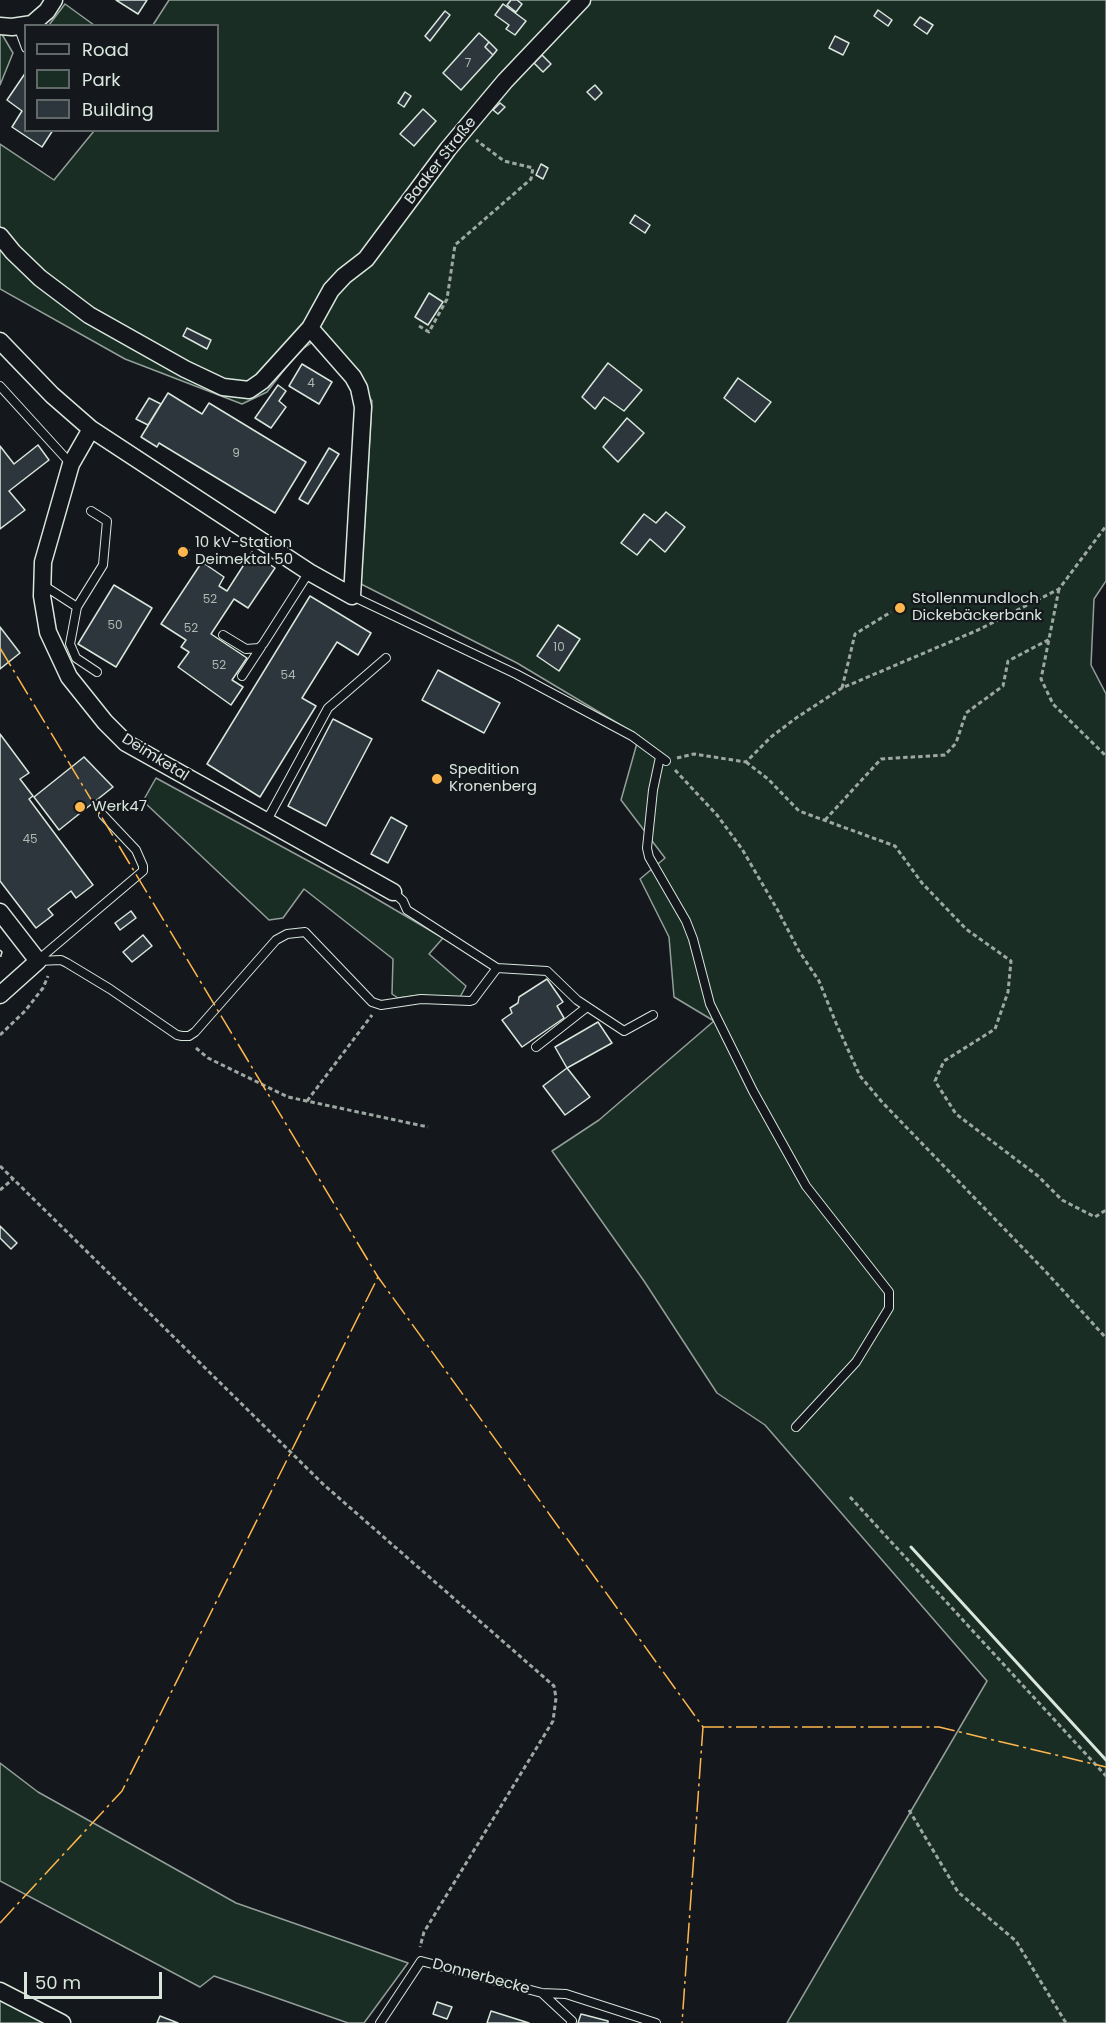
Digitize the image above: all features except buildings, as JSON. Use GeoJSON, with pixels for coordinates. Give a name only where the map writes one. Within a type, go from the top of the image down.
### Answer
{"type":"FeatureCollection","features":[{"type":"Feature","properties":{"kind":"street"},"geometry":{"type":"LineString","coordinates":[[26,24],[37,21],[47,12],[54,0]]}},
{"type":"Feature","properties":{"kind":"street","name":"Baaker Straße"},"geometry":{"type":"LineString","coordinates":[[0,236],[40,278],[89,315],[185,369],[224,387],[249,390],[262,381],[310,328],[331,290],[344,276],[366,259],[505,81],[582,0]]}},
{"type":"Feature","properties":{"kind":"street"},"geometry":{"type":"LineString","coordinates":[[0,26],[24,24]]}},
{"type":"Feature","properties":{"kind":"street"},"geometry":{"type":"LineString","coordinates":[[0,341],[52,395],[91,429],[309,572],[352,596],[363,407],[359,388],[353,377],[310,328]]}},
{"type":"Feature","properties":{"kind":"street","name":"Deimketal"},"geometry":{"type":"LineString","coordinates":[[91,429],[71,464],[43,562],[42,596],[48,632],[69,677],[105,722],[126,743],[393,892]]}},
{"type":"Feature","properties":{"kind":"street"},"geometry":{"type":"LineString","coordinates":[[0,912],[38,961],[0,995]]}},
{"type":"Feature","properties":{"kind":"street"},"geometry":{"type":"LineString","coordinates":[[0,1991],[62,2023]]}},
{"type":"Feature","properties":{"kind":"lane"},"geometry":{"type":"LineString","coordinates":[[18,26],[24,42]]}},
{"type":"Feature","properties":{"kind":"lane"},"geometry":{"type":"LineString","coordinates":[[0,386],[71,464]]}},
{"type":"Feature","properties":{"kind":"lane"},"geometry":{"type":"LineString","coordinates":[[91,511],[106,521],[103,565],[77,607],[70,644],[76,658],[97,672]]}},
{"type":"Feature","properties":{"kind":"lane"},"geometry":{"type":"LineString","coordinates":[[242,676],[309,572]]}},
{"type":"Feature","properties":{"kind":"lane"},"geometry":{"type":"LineString","coordinates":[[43,585],[77,607]]}},
{"type":"Feature","properties":{"kind":"lane"},"geometry":{"type":"LineString","coordinates":[[352,596],[516,674],[632,736],[663,759],[653,790],[647,848],[649,856],[686,921],[714,1012],[753,1091],[806,1186],[889,1292],[889,1308],[856,1362],[796,1427]]}},
{"type":"Feature","properties":{"kind":"lane"},"geometry":{"type":"LineString","coordinates":[[223,635],[246,650],[255,649],[263,644]]}},
{"type":"Feature","properties":{"kind":"lane"},"geometry":{"type":"LineString","coordinates":[[266,822],[328,708],[386,658]]}},
{"type":"Feature","properties":{"kind":"lane"},"geometry":{"type":"LineString","coordinates":[[38,961],[143,871],[136,850],[103,815]]}},
{"type":"Feature","properties":{"kind":"lane"},"geometry":{"type":"LineString","coordinates":[[393,892],[407,910],[496,968],[547,971],[577,1000],[624,1030],[653,1015]]}},
{"type":"Feature","properties":{"kind":"lane"},"geometry":{"type":"LineString","coordinates":[[38,961],[61,960],[67,963],[110,988],[177,1035],[182,1036],[189,1036],[195,1032],[276,940],[296,932],[304,932],[372,1002],[381,1004],[421,999],[470,1001],[496,968]]}},
{"type":"Feature","properties":{"kind":"lane"},"geometry":{"type":"LineString","coordinates":[[536,1047],[587,1007]]}},
{"type":"Feature","properties":{"kind":"lane","name":"Donnerbecke"},"geometry":{"type":"LineString","coordinates":[[380,2023],[421,1961],[542,1993],[566,1994],[656,2023]]}},
{"type":"Feature","properties":{"kind":"lane","name":"Donnerbecke"},"geometry":{"type":"LineString","coordinates":[[542,1993],[572,2023]]}},
{"type":"Feature","properties":{"kind":"path"},"geometry":{"type":"LineString","coordinates":[[419,326],[429,332],[447,299],[455,245],[531,178],[534,168],[504,161],[464,131]]}},
{"type":"Feature","properties":{"kind":"path"},"geometry":{"type":"LineString","coordinates":[[746,762],[771,737],[842,688],[978,630],[1059,589],[1106,526]]}},
{"type":"Feature","properties":{"kind":"path"},"geometry":{"type":"LineString","coordinates":[[1059,589],[1041,679],[1053,704],[1106,756]]}},
{"type":"Feature","properties":{"kind":"path"},"geometry":{"type":"LineString","coordinates":[[842,688],[855,634],[891,612]]}},
{"type":"Feature","properties":{"kind":"path"},"geometry":{"type":"LineString","coordinates":[[825,820],[881,759],[945,755],[956,743],[966,713],[1003,686],[1008,661],[1050,639]]}},
{"type":"Feature","properties":{"kind":"path"},"geometry":{"type":"LineString","coordinates":[[663,759],[694,754],[746,762],[768,778],[799,811],[895,846],[922,883],[966,929],[1011,961],[1008,992],[994,1029],[944,1061],[935,1081],[956,1114],[1038,1176],[1062,1200],[1095,1216],[1106,1210]]}},
{"type":"Feature","properties":{"kind":"path"},"geometry":{"type":"LineString","coordinates":[[663,759],[717,815],[742,849],[799,951],[819,981],[860,1076],[1106,1338]]}},
{"type":"Feature","properties":{"kind":"path"},"geometry":{"type":"LineString","coordinates":[[0,1035],[25,1011],[45,984],[48,970],[38,961]]}},
{"type":"Feature","properties":{"kind":"path"},"geometry":{"type":"LineString","coordinates":[[307,1101],[381,1004]]}},
{"type":"Feature","properties":{"kind":"path"},"geometry":{"type":"LineString","coordinates":[[182,1036],[208,1058],[288,1097],[428,1127]]}},
{"type":"Feature","properties":{"kind":"path"},"geometry":{"type":"LineString","coordinates":[[0,1166],[323,1484],[554,1686],[556,1698],[553,1721],[424,1932],[420,1943],[421,1961]]}},
{"type":"Feature","properties":{"kind":"path"},"geometry":{"type":"LineString","coordinates":[[0,1190],[13,1179]]}},
{"type":"Feature","properties":{"kind":"path"},"geometry":{"type":"LineString","coordinates":[[850,1497],[1106,1776]]}},
{"type":"Feature","properties":{"kind":"path"},"geometry":{"type":"LineString","coordinates":[[909,1810],[958,1892],[1016,1941],[1066,2023]]}},
{"type":"Feature","properties":{"kind":"green space"},"geometry":{"type":"Polygon","coordinates":[[[169,0],[1106,0],[1106,581],[1094,599],[1091,665],[1106,694],[1106,2023],[787,2023],[987,1681],[765,1425],[717,1393],[644,1281],[552,1151],[599,1120],[714,1021],[674,997],[669,937],[640,879],[665,858],[621,800],[639,736],[517,663],[361,584],[372,401],[326,333],[298,352],[267,392],[242,404],[125,359],[0,289],[0,144],[54,180],[93,132],[219,132],[219,24],[154,24],[169,0]]]}},
{"type":"Feature","properties":{"kind":"green space"},"geometry":{"type":"Polygon","coordinates":[[[65,4],[93,24],[50,24],[65,4]]]}},
{"type":"Feature","properties":{"kind":"green space"},"geometry":{"type":"Polygon","coordinates":[[[0,31],[13,53],[0,85],[0,31]]]}},
{"type":"Feature","properties":{"kind":"green space"},"geometry":{"type":"Polygon","coordinates":[[[156,778],[358,888],[443,938],[429,954],[466,986],[459,999],[420,995],[398,998],[392,994],[393,959],[304,889],[283,918],[269,920],[143,801],[156,778]]]}},
{"type":"Feature","properties":{"kind":"green space"},"geometry":{"type":"Polygon","coordinates":[[[0,1763],[38,1792],[236,1903],[408,1963],[364,2023],[348,2023],[214,1976],[200,1987],[0,1881],[0,1763]]]}},
{"type":"Feature","properties":{"kind":"green space"},"geometry":{"type":"Polygon","coordinates":[[[0,1997],[50,2023],[0,2023],[0,1997]]]}},
{"type":"Feature","properties":{"kind":"fence"},"geometry":{"type":"LineString","coordinates":[[0,950],[2,952],[0,959]]}},
{"type":"Feature","properties":{"kind":"wall"},"geometry":{"type":"LineString","coordinates":[[911,1547],[1106,1760]]}},
{"type":"Feature","properties":{"kind":"power"},"geometry":{"type":"LineString","coordinates":[[0,648],[378,1277],[703,1727],[682,2023]]}},
{"type":"Feature","properties":{"kind":"power"},"geometry":{"type":"LineString","coordinates":[[0,1923],[122,1791],[378,1277]]}},
{"type":"Feature","properties":{"kind":"power"},"geometry":{"type":"LineString","coordinates":[[703,1727],[939,1727],[1106,1767]]}},
{"type":"Feature","properties":{"kind":"place","name":"10 kV-Station Deimektal 50"},"geometry":{"type":"Point","coordinates":[183,552]}},
{"type":"Feature","properties":{"kind":"place","name":"Stollenmundloch Dickebäckerbank"},"geometry":{"type":"Point","coordinates":[900,608]}},
{"type":"Feature","properties":{"kind":"place","name":"Spedition Kronenberg"},"geometry":{"type":"Point","coordinates":[437,779]}},
{"type":"Feature","properties":{"kind":"place","name":"Werk47"},"geometry":{"type":"Point","coordinates":[80,807]}}]}
